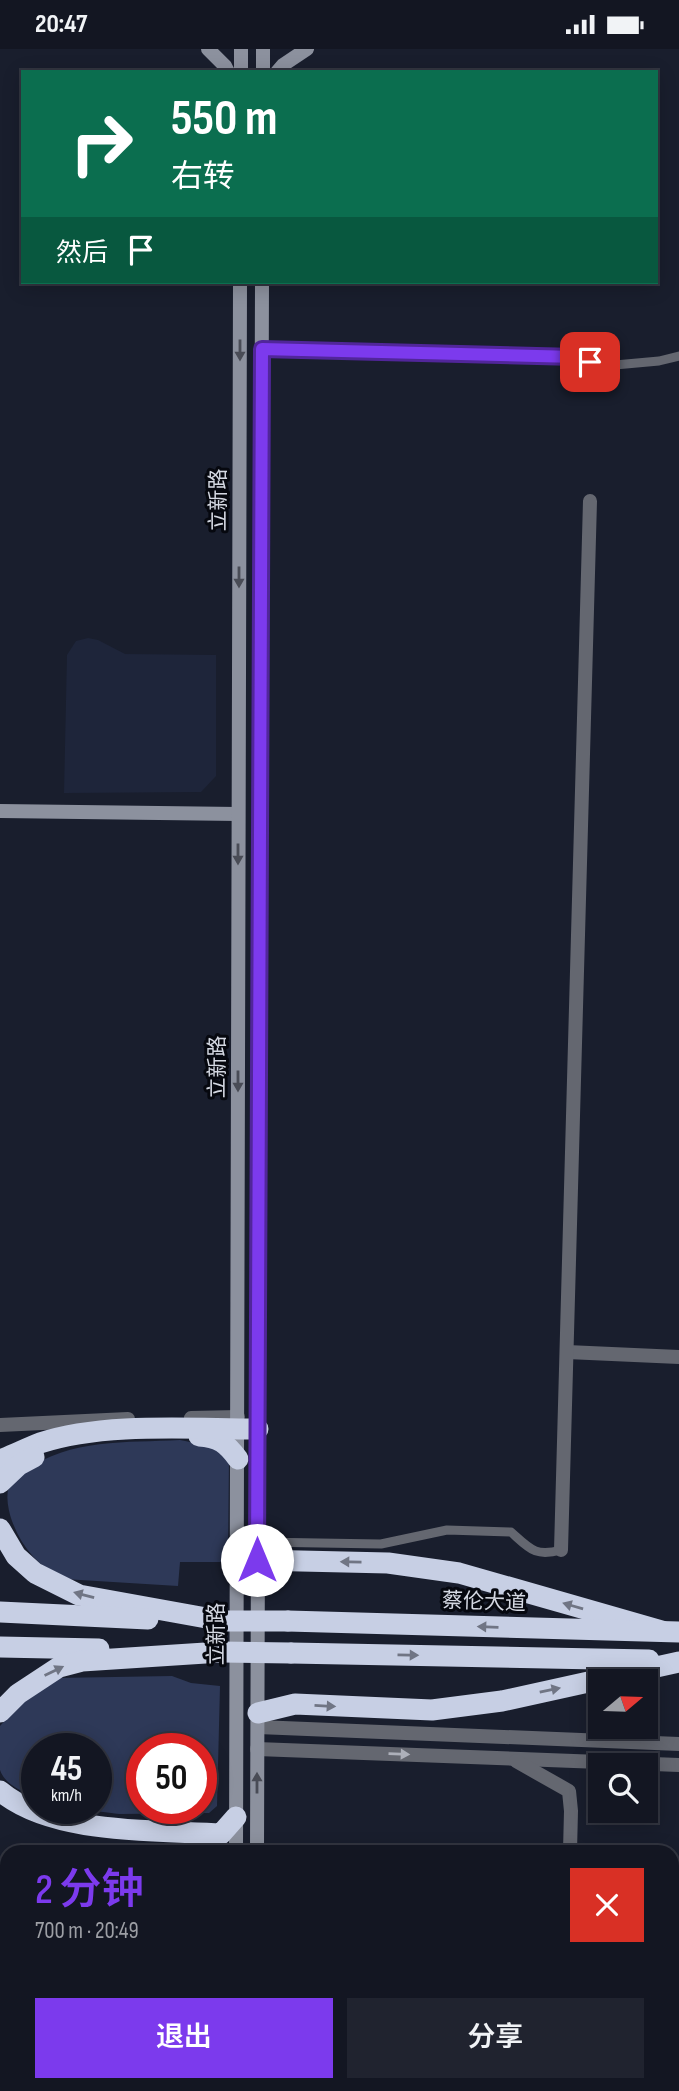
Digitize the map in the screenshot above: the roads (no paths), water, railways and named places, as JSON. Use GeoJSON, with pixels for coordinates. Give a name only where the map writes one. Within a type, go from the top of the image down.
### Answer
{"type":"FeatureCollection","features":[{"type":"Feature","properties":{"kind":"highway"},"geometry":{"type":"LineString","coordinates":[[0,1460],[41,1443],[79,1434],[144,1428],[245,1425]]}},
{"type":"Feature","properties":{"kind":"highway"},"geometry":{"type":"LineString","coordinates":[[0,1483],[19,1465],[44,1451],[75,1441],[140,1434],[211,1436],[228,1445],[237,1459]]}},
{"type":"Feature","properties":{"kind":"highway"},"geometry":{"type":"LineString","coordinates":[[0,1529],[16,1556],[35,1573],[79,1595],[223,1622]]}},
{"type":"Feature","properties":{"kind":"highway"},"geometry":{"type":"LineString","coordinates":[[258,1551],[388,1563],[459,1573],[670,1632]]}},
{"type":"Feature","properties":{"kind":"highway"},"geometry":{"type":"LineString","coordinates":[[0,1612],[223,1622]]}},
{"type":"Feature","properties":{"kind":"highway","name":"蔡伦大道"},"geometry":{"type":"LineString","coordinates":[[223,1622],[288,1621],[670,1632]]}},
{"type":"Feature","properties":{"kind":"highway"},"geometry":{"type":"LineString","coordinates":[[0,1647],[679,1661]]}},
{"type":"Feature","properties":{"kind":"highway"},"geometry":{"type":"LineString","coordinates":[[0,1712],[18,1694],[59,1667],[82,1661],[221,1652]]}},
{"type":"Feature","properties":{"kind":"highway"},"geometry":{"type":"LineString","coordinates":[[258,1720],[295,1704],[432,1710],[502,1701],[679,1661]]}},
{"type":"Feature","properties":{"kind":"highway"},"geometry":{"type":"LineString","coordinates":[[0,1791],[12,1801],[57,1820],[94,1826],[222,1834],[236,1817]]}},
{"type":"Feature","properties":{"kind":"highway"},"geometry":{"type":"LineString","coordinates":[[0,1807],[37,1822],[72,1830],[223,1845]]}},
{"type":"Feature","properties":{"kind":"main road"},"geometry":{"type":"LineString","coordinates":[[208,49],[227,70]]}},
{"type":"Feature","properties":{"kind":"main road"},"geometry":{"type":"LineString","coordinates":[[241,49],[241,70]]}},
{"type":"Feature","properties":{"kind":"main road"},"geometry":{"type":"LineString","coordinates":[[263,49],[263,70]]}},
{"type":"Feature","properties":{"kind":"main road"},"geometry":{"type":"LineString","coordinates":[[279,70],[307,49]]}},
{"type":"Feature","properties":{"kind":"main road","name":"立新路"},"geometry":{"type":"LineString","coordinates":[[240,284],[238,814],[245,1425],[258,1551],[257,1845]]}},
{"type":"Feature","properties":{"kind":"main road","name":"立新路"},"geometry":{"type":"LineString","coordinates":[[236,1845],[237,1459],[245,1425],[262,284]]}},
{"type":"Feature","properties":{"kind":"main road"},"geometry":{"type":"LineString","coordinates":[[0,811],[238,814]]}},
{"type":"Feature","properties":{"kind":"street"},"geometry":{"type":"LineString","coordinates":[[561,1550],[590,501]]}},
{"type":"Feature","properties":{"kind":"street"},"geometry":{"type":"LineString","coordinates":[[567,1352],[679,1357]]}},
{"type":"Feature","properties":{"kind":"street"},"geometry":{"type":"LineString","coordinates":[[0,1425],[87,1420],[245,1425]]}},
{"type":"Feature","properties":{"kind":"street"},"geometry":{"type":"LineString","coordinates":[[258,1720],[679,1744]]}},
{"type":"Feature","properties":{"kind":"street"},"geometry":{"type":"LineString","coordinates":[[257,1749],[679,1765]]}},
{"type":"Feature","properties":{"kind":"street"},"geometry":{"type":"LineString","coordinates":[[512,1759],[569,1791],[570,1845]]}},
{"type":"Feature","properties":{"kind":"lane"},"geometry":{"type":"LineString","coordinates":[[262,349],[576,357],[604,366],[659,361],[679,356]]}},
{"type":"Feature","properties":{"kind":"lane"},"geometry":{"type":"LineString","coordinates":[[258,1551],[381,1544],[447,1530],[511,1532],[531,1550],[546,1554],[561,1550]]}}]}
